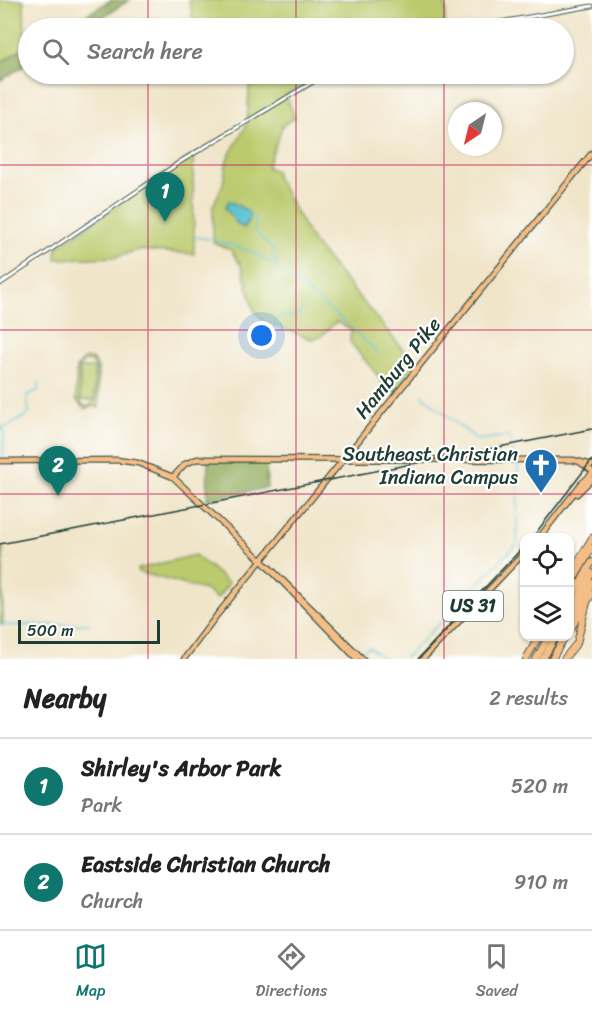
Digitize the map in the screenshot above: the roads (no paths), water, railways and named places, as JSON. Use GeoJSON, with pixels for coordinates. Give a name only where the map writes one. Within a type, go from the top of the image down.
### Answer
{"type":"FeatureCollection","features":[{"type":"Feature","properties":{"kind":"highway"},"geometry":{"type":"LineString","coordinates":[[574,580],[591,543]]}},
{"type":"Feature","properties":{"kind":"highway"},"geometry":{"type":"LineString","coordinates":[[574,568],[591,543]]}},
{"type":"Feature","properties":{"kind":"highway"},"geometry":{"type":"LineString","coordinates":[[574,594],[592,562]]}},
{"type":"Feature","properties":{"kind":"highway"},"geometry":{"type":"LineString","coordinates":[[574,607],[592,573]]}},
{"type":"Feature","properties":{"kind":"highway"},"geometry":{"type":"LineString","coordinates":[[574,615],[592,583]]}},
{"type":"Feature","properties":{"kind":"highway"},"geometry":{"type":"LineString","coordinates":[[574,623],[592,594]]}},
{"type":"Feature","properties":{"kind":"highway"},"geometry":{"type":"LineString","coordinates":[[564,659],[577,642],[587,602]]}},
{"type":"Feature","properties":{"kind":"highway"},"geometry":{"type":"LineString","coordinates":[[526,659],[535,641]]}},
{"type":"Feature","properties":{"kind":"highway"},"geometry":{"type":"LineString","coordinates":[[531,659],[541,641]]}},
{"type":"Feature","properties":{"kind":"highway"},"geometry":{"type":"LineString","coordinates":[[536,659],[546,641]]}},
{"type":"Feature","properties":{"kind":"highway"},"geometry":{"type":"LineString","coordinates":[[543,659],[553,641]]}},
{"type":"Feature","properties":{"kind":"highway"},"geometry":{"type":"LineString","coordinates":[[552,659],[561,641]]}},
{"type":"Feature","properties":{"kind":"main road","name":"Hamburg Pike"},"geometry":{"type":"LineString","coordinates":[[184,659],[592,153]]}},
{"type":"Feature","properties":{"kind":"main road"},"geometry":{"type":"LineString","coordinates":[[351,451],[352,458],[360,461]]}},
{"type":"Feature","properties":{"kind":"main road"},"geometry":{"type":"LineString","coordinates":[[0,461],[117,459],[138,463],[173,477],[262,561],[280,575],[363,659]]}},
{"type":"Feature","properties":{"kind":"main road"},"geometry":{"type":"LineString","coordinates":[[173,477],[185,464],[197,459],[581,462],[592,465]]}},
{"type":"Feature","properties":{"kind":"main road"},"geometry":{"type":"LineString","coordinates":[[562,510],[592,473],[581,462]]}},
{"type":"Feature","properties":{"kind":"main road"},"geometry":{"type":"LineString","coordinates":[[542,533],[592,479]]}},
{"type":"Feature","properties":{"kind":"main road","name":"US 31"},"geometry":{"type":"LineString","coordinates":[[423,659],[520,558]]}},
{"type":"Feature","properties":{"kind":"main road"},"geometry":{"type":"LineString","coordinates":[[262,561],[277,580],[357,659]]}},
{"type":"Feature","properties":{"kind":"street"},"geometry":{"type":"LineString","coordinates":[[523,18],[592,6]]}},
{"type":"Feature","properties":{"kind":"street"},"geometry":{"type":"LineString","coordinates":[[0,284],[186,158],[309,84]]}},
{"type":"Feature","properties":{"kind":"water"},"geometry":{"type":"Polygon","coordinates":[[[229,201],[248,211],[250,217],[244,228],[238,225],[225,208],[229,201]]]}},
{"type":"Feature","properties":{"kind":"waterway"},"geometry":{"type":"LineString","coordinates":[[249,215],[255,217],[255,231],[263,239]]}},
{"type":"Feature","properties":{"kind":"waterway"},"geometry":{"type":"LineString","coordinates":[[196,237],[209,239]]}},
{"type":"Feature","properties":{"kind":"waterway"},"geometry":{"type":"LineString","coordinates":[[213,239],[252,252],[274,265]]}},
{"type":"Feature","properties":{"kind":"waterway"},"geometry":{"type":"LineString","coordinates":[[264,240],[274,251],[276,265]]}},
{"type":"Feature","properties":{"kind":"waterway"},"geometry":{"type":"LineString","coordinates":[[275,266],[347,324]]}},
{"type":"Feature","properties":{"kind":"waterway"},"geometry":{"type":"LineString","coordinates":[[273,321],[280,317],[298,315],[303,309]]}},
{"type":"Feature","properties":{"kind":"waterway"},"geometry":{"type":"LineString","coordinates":[[351,328],[378,353]]}},
{"type":"Feature","properties":{"kind":"waterway"},"geometry":{"type":"LineString","coordinates":[[399,373],[405,378]]}},
{"type":"Feature","properties":{"kind":"waterway"},"geometry":{"type":"LineString","coordinates":[[3,429],[29,414],[27,395],[38,391],[39,382]]}},
{"type":"Feature","properties":{"kind":"waterway"},"geometry":{"type":"LineString","coordinates":[[422,395],[477,440],[508,436],[512,444]]}},
{"type":"Feature","properties":{"kind":"waterway"},"geometry":{"type":"LineString","coordinates":[[0,422],[4,434],[3,456]]}},
{"type":"Feature","properties":{"kind":"waterway"},"geometry":{"type":"LineString","coordinates":[[512,447],[514,456]]}},
{"type":"Feature","properties":{"kind":"waterway"},"geometry":{"type":"LineString","coordinates":[[404,659],[517,544],[518,464]]}},
{"type":"Feature","properties":{"kind":"waterway"},"geometry":{"type":"LineString","coordinates":[[59,625],[89,624]]}},
{"type":"Feature","properties":{"kind":"waterway"},"geometry":{"type":"LineString","coordinates":[[0,625],[57,625]]}},
{"type":"Feature","properties":{"kind":"waterway"},"geometry":{"type":"LineString","coordinates":[[363,651],[369,647],[384,659]]}},
{"type":"Feature","properties":{"kind":"railway"},"geometry":{"type":"LineString","coordinates":[[0,544],[592,429]]}},
{"type":"Feature","properties":{"kind":"railway"},"geometry":{"type":"LineString","coordinates":[[536,533],[592,460]]}},
{"type":"Feature","properties":{"kind":"railway"},"geometry":{"type":"LineString","coordinates":[[418,659],[520,550]]}},
{"type":"Feature","properties":{"kind":"place","name":"Shirley's Arbor Park"},"geometry":{"type":"Point","coordinates":[165,222]}},
{"type":"Feature","properties":{"kind":"place","name":"Southeast Christian Indiana Campus"},"geometry":{"type":"Point","coordinates":[541,494]}},
{"type":"Feature","properties":{"kind":"place","name":"Eastside Christian Church"},"geometry":{"type":"Point","coordinates":[58,496]}}]}
